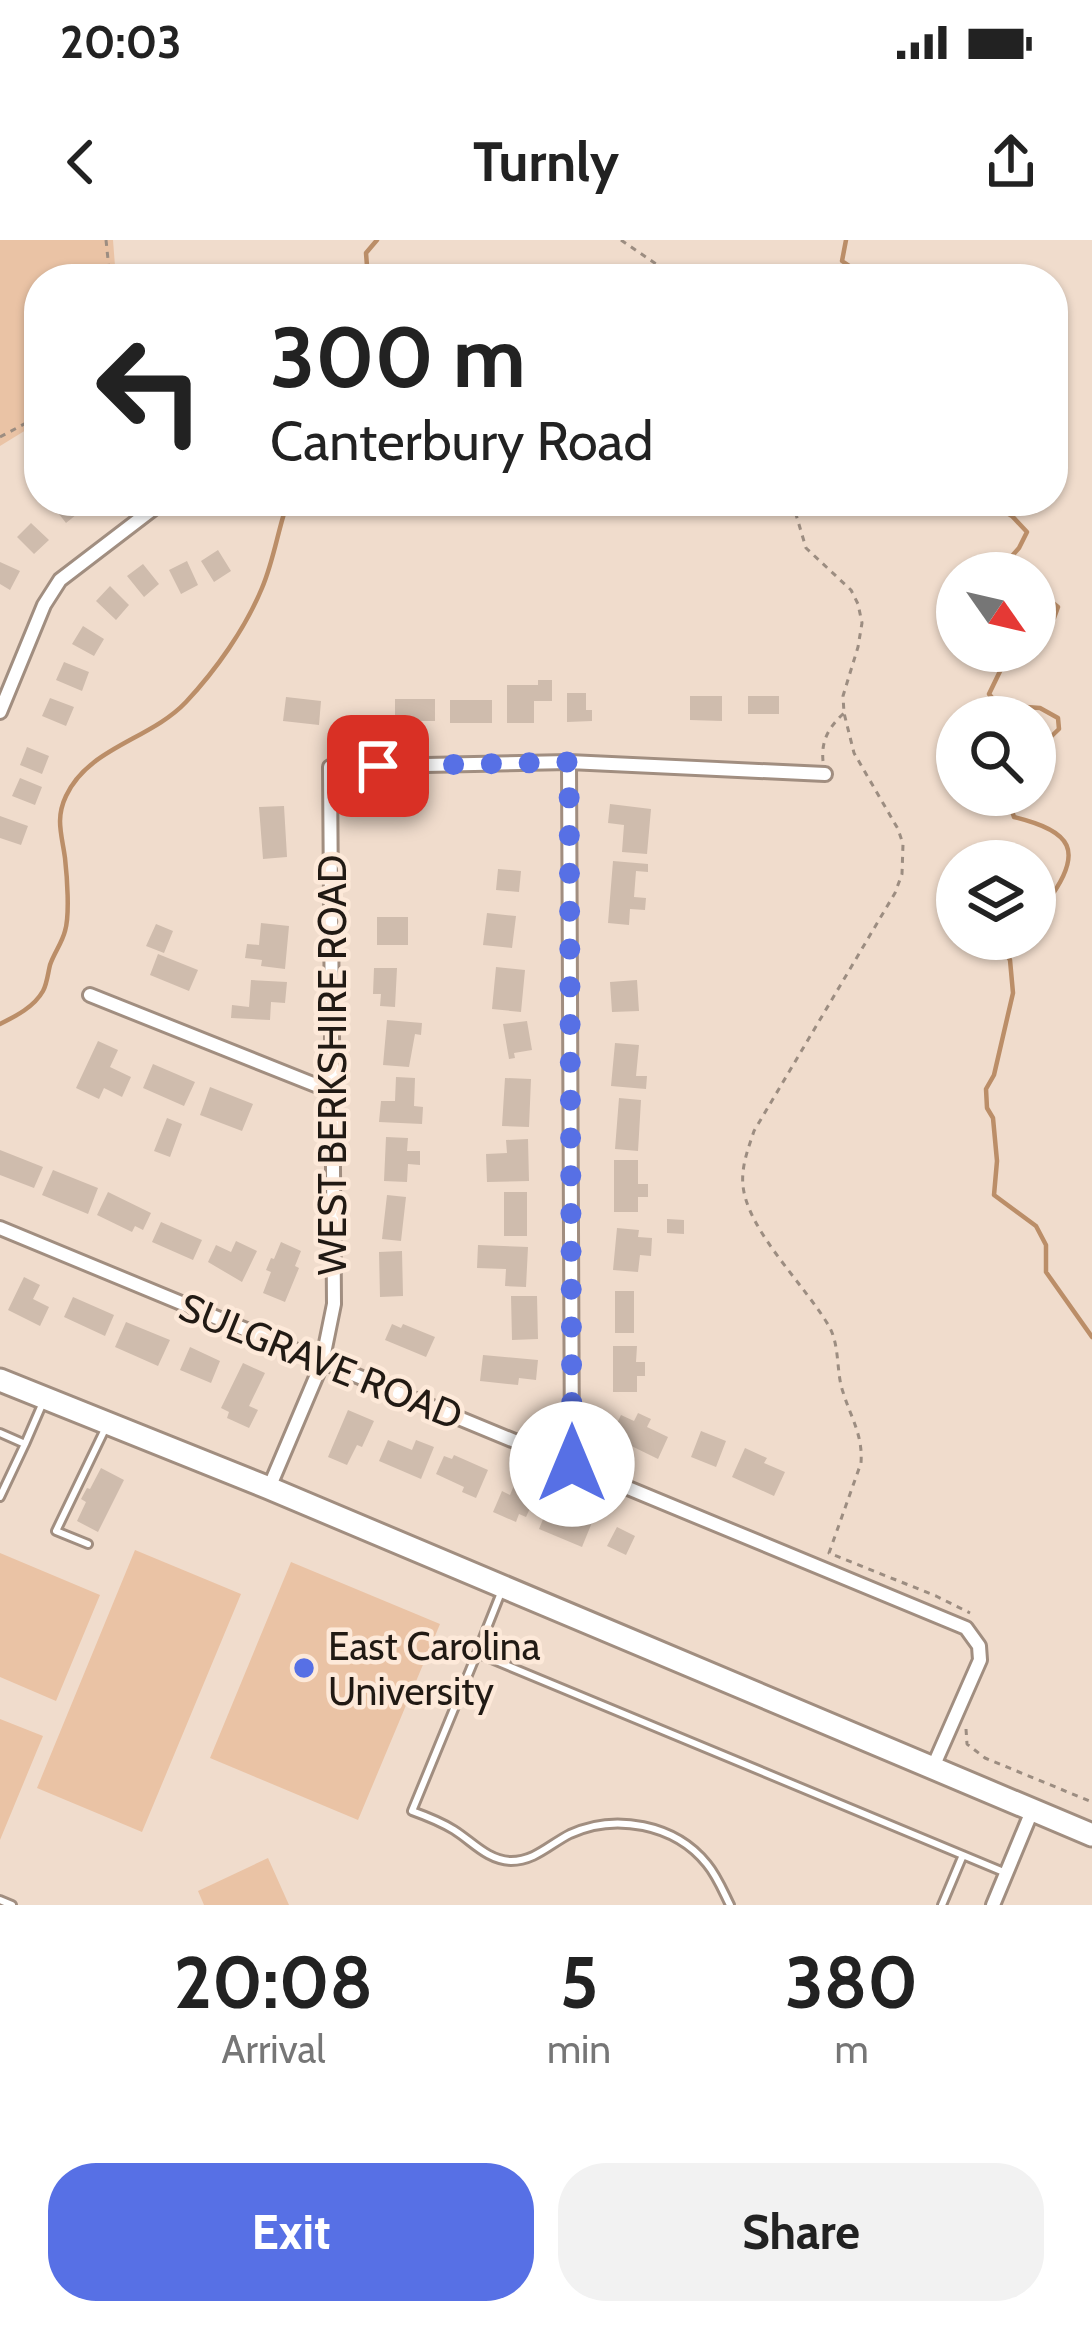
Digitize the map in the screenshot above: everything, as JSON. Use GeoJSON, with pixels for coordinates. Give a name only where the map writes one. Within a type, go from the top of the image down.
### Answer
{"type":"FeatureCollection","features":[{"type":"Feature","properties":{"kind":"main road"},"geometry":{"type":"LineString","coordinates":[[0,1380],[269,1488],[1092,1835]]}},
{"type":"Feature","properties":{"kind":"street"},"geometry":{"type":"LineString","coordinates":[[0,712],[44,604],[60,580],[145,516]]}},
{"type":"Feature","properties":{"kind":"street"},"geometry":{"type":"LineString","coordinates":[[572,1464],[569,762],[825,774]]}},
{"type":"Feature","properties":{"kind":"street","name":"WEST BERKSHIRE ROAD"},"geometry":{"type":"LineString","coordinates":[[269,1488],[322,1363],[334,1304],[330,767],[569,762]]}},
{"type":"Feature","properties":{"kind":"street"},"geometry":{"type":"LineString","coordinates":[[90,995],[333,1092]]}},
{"type":"Feature","properties":{"kind":"street","name":"SULGRAVE ROAD"},"geometry":{"type":"LineString","coordinates":[[0,1228],[966,1628],[979,1646],[980,1660],[933,1767]]}},
{"type":"Feature","properties":{"kind":"street"},"geometry":{"type":"LineString","coordinates":[[993,1905],[1032,1810]]}},
{"type":"Feature","properties":{"kind":"lane"},"geometry":{"type":"LineString","coordinates":[[0,1497],[45,1398]]}},
{"type":"Feature","properties":{"kind":"lane"},"geometry":{"type":"LineString","coordinates":[[88,1544],[56,1531],[108,1423]]}},
{"type":"Feature","properties":{"kind":"lane"},"geometry":{"type":"LineString","coordinates":[[0,1433],[25,1444]]}},
{"type":"Feature","properties":{"kind":"lane"},"geometry":{"type":"LineString","coordinates":[[503,1587],[412,1810],[451,1828],[493,1857],[509,1861],[529,1858],[591,1826],[617,1823],[653,1829],[676,1838],[704,1860],[730,1905]]}},
{"type":"Feature","properties":{"kind":"lane"},"geometry":{"type":"LineString","coordinates":[[477,1653],[1006,1873]]}},
{"type":"Feature","properties":{"kind":"lane"},"geometry":{"type":"LineString","coordinates":[[942,1905],[963,1855]]}},
{"type":"Feature","properties":{"kind":"lane"},"geometry":{"type":"LineString","coordinates":[[0,1900],[13,1905]]}},
{"type":"Feature","properties":{"kind":"path"},"geometry":{"type":"LineString","coordinates":[[621,240],[656,264]]}},
{"type":"Feature","properties":{"kind":"path"},"geometry":{"type":"LineString","coordinates":[[796,516],[806,548],[851,590],[858,604],[862,623],[843,696],[844,713],[854,753],[903,844],[902,874],[754,1131],[744,1161],[743,1186],[749,1208],[768,1240],[831,1330],[840,1386],[858,1428],[861,1463],[829,1552],[936,1596],[981,1622]]}},
{"type":"Feature","properties":{"kind":"path"},"geometry":{"type":"LineString","coordinates":[[825,774],[822,748],[832,724],[844,713]]}},
{"type":"Feature","properties":{"kind":"path"},"geometry":{"type":"LineString","coordinates":[[966,1724],[967,1744],[985,1758],[1092,1802]]}},
{"type":"Feature","properties":{"kind":"shaded area"},"geometry":{"type":"Polygon","coordinates":[[[0,240],[113,240],[115,264],[24,264],[24,431],[0,446],[0,240]]]}},
{"type":"Feature","properties":{"kind":"shaded area"},"geometry":{"type":"Polygon","coordinates":[[[135,1550],[241,1594],[142,1832],[37,1788],[135,1550]]]}},
{"type":"Feature","properties":{"kind":"shaded area"},"geometry":{"type":"Polygon","coordinates":[[[0,1553],[100,1595],[56,1701],[0,1677],[0,1553]]]}},
{"type":"Feature","properties":{"kind":"shaded area"},"geometry":{"type":"Polygon","coordinates":[[[291,1562],[440,1624],[358,1820],[210,1758],[291,1562]]]}},
{"type":"Feature","properties":{"kind":"shaded area"},"geometry":{"type":"Polygon","coordinates":[[[0,1719],[43,1736],[0,1840],[0,1719]]]}},
{"type":"Feature","properties":{"kind":"shaded area"},"geometry":{"type":"Polygon","coordinates":[[[268,1858],[289,1905],[204,1905],[198,1891],[268,1858]]]}},
{"type":"Feature","properties":{"kind":"building"},"geometry":{"type":"Polygon","coordinates":[[[31,523],[49,540],[34,554],[17,537],[31,523]]]}},
{"type":"Feature","properties":{"kind":"building"},"geometry":{"type":"Polygon","coordinates":[[[218,550],[231,571],[214,582],[201,561],[218,550]]]}},
{"type":"Feature","properties":{"kind":"building"},"geometry":{"type":"Polygon","coordinates":[[[187,561],[198,585],[181,594],[169,570],[187,561]]]}},
{"type":"Feature","properties":{"kind":"building"},"geometry":{"type":"Polygon","coordinates":[[[0,562],[20,571],[10,590],[0,584],[0,562]]]}},
{"type":"Feature","properties":{"kind":"building"},"geometry":{"type":"Polygon","coordinates":[[[143,564],[159,584],[144,597],[127,576],[143,564]]]}},
{"type":"Feature","properties":{"kind":"building"},"geometry":{"type":"Polygon","coordinates":[[[110,586],[129,605],[116,620],[96,601],[110,586]]]}},
{"type":"Feature","properties":{"kind":"building"},"geometry":{"type":"Polygon","coordinates":[[[83,626],[104,639],[94,656],[72,644],[83,626]]]}},
{"type":"Feature","properties":{"kind":"building"},"geometry":{"type":"Polygon","coordinates":[[[64,662],[89,672],[82,691],[56,680],[64,662]]]}},
{"type":"Feature","properties":{"kind":"building"},"geometry":{"type":"Polygon","coordinates":[[[538,680],[552,680],[552,701],[534,701],[534,723],[507,723],[507,685],[538,685],[538,680]]]}},
{"type":"Feature","properties":{"kind":"building"},"geometry":{"type":"Polygon","coordinates":[[[567,693],[586,693],[592,721],[567,722],[567,693]]]}},
{"type":"Feature","properties":{"kind":"building"},"geometry":{"type":"Polygon","coordinates":[[[690,696],[722,696],[722,721],[690,720],[690,696]]]}},
{"type":"Feature","properties":{"kind":"building"},"geometry":{"type":"Polygon","coordinates":[[[748,696],[779,696],[779,714],[748,714],[748,696]]]}},
{"type":"Feature","properties":{"kind":"building"},"geometry":{"type":"Polygon","coordinates":[[[286,697],[321,701],[319,725],[283,721],[286,697]]]}},
{"type":"Feature","properties":{"kind":"building"},"geometry":{"type":"Polygon","coordinates":[[[50,698],[74,707],[66,726],[42,716],[50,698]]]}},
{"type":"Feature","properties":{"kind":"building"},"geometry":{"type":"Polygon","coordinates":[[[395,699],[435,699],[435,721],[395,721],[395,699]]]}},
{"type":"Feature","properties":{"kind":"building"},"geometry":{"type":"Polygon","coordinates":[[[450,700],[492,700],[492,723],[450,723],[450,700]]]}},
{"type":"Feature","properties":{"kind":"building"},"geometry":{"type":"Polygon","coordinates":[[[27,747],[49,756],[42,774],[20,765],[27,747]]]}},
{"type":"Feature","properties":{"kind":"building"},"geometry":{"type":"Polygon","coordinates":[[[20,778],[42,787],[35,805],[12,796],[20,778]]]}},
{"type":"Feature","properties":{"kind":"building"},"geometry":{"type":"Polygon","coordinates":[[[610,804],[651,809],[647,854],[622,852],[624,825],[608,823],[610,804]]]}},
{"type":"Feature","properties":{"kind":"building"},"geometry":{"type":"Polygon","coordinates":[[[284,806],[287,857],[263,859],[259,807],[284,806]]]}},
{"type":"Feature","properties":{"kind":"building"},"geometry":{"type":"Polygon","coordinates":[[[0,816],[28,826],[21,845],[0,838],[0,816]]]}},
{"type":"Feature","properties":{"kind":"building"},"geometry":{"type":"Polygon","coordinates":[[[613,861],[648,864],[648,872],[636,871],[634,897],[646,898],[645,910],[630,909],[629,925],[608,923],[613,861]]]}},
{"type":"Feature","properties":{"kind":"building"},"geometry":{"type":"Polygon","coordinates":[[[498,869],[521,871],[519,892],[496,890],[498,869]]]}},
{"type":"Feature","properties":{"kind":"building"},"geometry":{"type":"Polygon","coordinates":[[[487,913],[516,916],[512,948],[483,945],[487,913]]]}},
{"type":"Feature","properties":{"kind":"building"},"geometry":{"type":"Polygon","coordinates":[[[377,917],[408,917],[408,945],[377,945],[377,917]]]}},
{"type":"Feature","properties":{"kind":"building"},"geometry":{"type":"Polygon","coordinates":[[[261,923],[289,926],[285,969],[245,958],[247,944],[259,945],[261,923]]]}},
{"type":"Feature","properties":{"kind":"building"},"geometry":{"type":"Polygon","coordinates":[[[156,924],[173,931],[164,953],[146,946],[156,924]]]}},
{"type":"Feature","properties":{"kind":"building"},"geometry":{"type":"Polygon","coordinates":[[[158,954],[198,970],[189,991],[150,975],[158,954]]]}},
{"type":"Feature","properties":{"kind":"building"},"geometry":{"type":"Polygon","coordinates":[[[496,967],[525,970],[521,1012],[492,1009],[496,967]]]}},
{"type":"Feature","properties":{"kind":"building"},"geometry":{"type":"Polygon","coordinates":[[[374,968],[397,968],[395,1007],[380,1006],[381,994],[373,994],[374,968]]]}},
{"type":"Feature","properties":{"kind":"building"},"geometry":{"type":"Polygon","coordinates":[[[251,980],[287,982],[285,1003],[271,1002],[270,1020],[231,1018],[232,1005],[249,1007],[251,980]]]}},
{"type":"Feature","properties":{"kind":"building"},"geometry":{"type":"Polygon","coordinates":[[[637,980],[639,1011],[612,1012],[610,982],[637,980]]]}},
{"type":"Feature","properties":{"kind":"building"},"geometry":{"type":"Polygon","coordinates":[[[387,1020],[422,1023],[409,1067],[383,1065],[387,1020]]]}},
{"type":"Feature","properties":{"kind":"building"},"geometry":{"type":"Polygon","coordinates":[[[527,1021],[532,1050],[514,1053],[515,1058],[509,1059],[503,1024],[527,1021]]]}},
{"type":"Feature","properties":{"kind":"building"},"geometry":{"type":"Polygon","coordinates":[[[98,1041],[118,1050],[110,1067],[131,1077],[122,1097],[104,1088],[99,1099],[76,1088],[98,1041]]]}},
{"type":"Feature","properties":{"kind":"building"},"geometry":{"type":"Polygon","coordinates":[[[615,1043],[639,1045],[636,1076],[647,1076],[646,1089],[611,1086],[615,1043]]]}},
{"type":"Feature","properties":{"kind":"building"},"geometry":{"type":"Polygon","coordinates":[[[153,1064],[195,1082],[184,1106],[143,1088],[153,1064]]]}},
{"type":"Feature","properties":{"kind":"building"},"geometry":{"type":"Polygon","coordinates":[[[396,1077],[415,1078],[414,1106],[423,1107],[422,1124],[379,1122],[381,1101],[395,1101],[396,1077]]]}},
{"type":"Feature","properties":{"kind":"building"},"geometry":{"type":"Polygon","coordinates":[[[505,1078],[531,1079],[529,1127],[502,1126],[505,1078]]]}},
{"type":"Feature","properties":{"kind":"building"},"geometry":{"type":"Polygon","coordinates":[[[210,1087],[253,1104],[242,1131],[200,1115],[210,1087]]]}},
{"type":"Feature","properties":{"kind":"building"},"geometry":{"type":"Polygon","coordinates":[[[619,1098],[641,1100],[638,1151],[615,1149],[619,1098]]]}},
{"type":"Feature","properties":{"kind":"building"},"geometry":{"type":"Polygon","coordinates":[[[167,1118],[182,1124],[170,1157],[154,1151],[167,1118]]]}},
{"type":"Feature","properties":{"kind":"building"},"geometry":{"type":"Polygon","coordinates":[[[386,1137],[408,1138],[407,1151],[420,1151],[420,1165],[408,1164],[407,1182],[384,1181],[386,1137]]]}},
{"type":"Feature","properties":{"kind":"building"},"geometry":{"type":"Polygon","coordinates":[[[528,1139],[529,1181],[487,1182],[486,1154],[507,1153],[506,1140],[528,1139]]]}},
{"type":"Feature","properties":{"kind":"building"},"geometry":{"type":"Polygon","coordinates":[[[0,1150],[43,1167],[34,1188],[0,1175],[0,1150]]]}},
{"type":"Feature","properties":{"kind":"building"},"geometry":{"type":"Polygon","coordinates":[[[614,1160],[638,1160],[638,1184],[648,1184],[648,1197],[638,1197],[638,1212],[614,1212],[614,1160]]]}},
{"type":"Feature","properties":{"kind":"building"},"geometry":{"type":"Polygon","coordinates":[[[53,1170],[98,1188],[88,1214],[42,1195],[53,1170]]]}},
{"type":"Feature","properties":{"kind":"building"},"geometry":{"type":"Polygon","coordinates":[[[108,1192],[151,1213],[143,1230],[135,1226],[132,1232],[97,1215],[108,1192]]]}},
{"type":"Feature","properties":{"kind":"building"},"geometry":{"type":"Polygon","coordinates":[[[504,1192],[527,1192],[527,1236],[504,1236],[504,1192]]]}},
{"type":"Feature","properties":{"kind":"building"},"geometry":{"type":"Polygon","coordinates":[[[387,1195],[406,1197],[401,1241],[382,1239],[387,1195]]]}},
{"type":"Feature","properties":{"kind":"building"},"geometry":{"type":"Polygon","coordinates":[[[667,1219],[684,1220],[684,1234],[667,1233],[667,1219]]]}},
{"type":"Feature","properties":{"kind":"building"},"geometry":{"type":"Polygon","coordinates":[[[161,1222],[202,1240],[193,1260],[152,1242],[161,1222]]]}},
{"type":"Feature","properties":{"kind":"building"},"geometry":{"type":"Polygon","coordinates":[[[617,1228],[639,1230],[638,1237],[652,1238],[651,1256],[640,1255],[638,1272],[613,1270],[617,1228]]]}},
{"type":"Feature","properties":{"kind":"building"},"geometry":{"type":"Polygon","coordinates":[[[236,1241],[257,1251],[242,1282],[208,1262],[216,1245],[231,1252],[236,1241]]]}},
{"type":"Feature","properties":{"kind":"building"},"geometry":{"type":"Polygon","coordinates":[[[281,1242],[301,1251],[285,1302],[263,1293],[271,1272],[266,1270],[281,1242]]]}},
{"type":"Feature","properties":{"kind":"building"},"geometry":{"type":"Polygon","coordinates":[[[478,1245],[528,1247],[526,1287],[505,1286],[506,1269],[477,1268],[478,1245]]]}},
{"type":"Feature","properties":{"kind":"building"},"geometry":{"type":"Polygon","coordinates":[[[402,1251],[403,1296],[380,1297],[379,1252],[402,1251]]]}},
{"type":"Feature","properties":{"kind":"building"},"geometry":{"type":"Polygon","coordinates":[[[24,1277],[40,1285],[33,1299],[49,1307],[40,1326],[8,1310],[24,1277]]]}},
{"type":"Feature","properties":{"kind":"building"},"geometry":{"type":"Polygon","coordinates":[[[615,1291],[634,1291],[634,1333],[615,1333],[615,1291]]]}},
{"type":"Feature","properties":{"kind":"building"},"geometry":{"type":"Polygon","coordinates":[[[511,1296],[537,1296],[538,1339],[512,1340],[511,1296]]]}},
{"type":"Feature","properties":{"kind":"building"},"geometry":{"type":"Polygon","coordinates":[[[73,1297],[114,1315],[105,1336],[64,1317],[73,1297]]]}},
{"type":"Feature","properties":{"kind":"building"},"geometry":{"type":"Polygon","coordinates":[[[126,1322],[170,1340],[158,1366],[115,1347],[126,1322]]]}},
{"type":"Feature","properties":{"kind":"building"},"geometry":{"type":"Polygon","coordinates":[[[392,1324],[435,1337],[426,1357],[385,1340],[392,1324]]]}},
{"type":"Feature","properties":{"kind":"building"},"geometry":{"type":"Polygon","coordinates":[[[613,1346],[637,1346],[636,1362],[645,1362],[645,1376],[637,1376],[637,1392],[613,1392],[613,1346]]]}},
{"type":"Feature","properties":{"kind":"building"},"geometry":{"type":"Polygon","coordinates":[[[190,1347],[220,1361],[211,1383],[180,1370],[190,1347]]]}},
{"type":"Feature","properties":{"kind":"building"},"geometry":{"type":"Polygon","coordinates":[[[483,1355],[538,1360],[536,1380],[519,1378],[518,1385],[480,1381],[483,1355]]]}},
{"type":"Feature","properties":{"kind":"building"},"geometry":{"type":"Polygon","coordinates":[[[243,1363],[265,1373],[249,1406],[258,1410],[249,1428],[227,1418],[229,1412],[221,1408],[243,1363]]]}},
{"type":"Feature","properties":{"kind":"building"},"geometry":{"type":"Polygon","coordinates":[[[348,1410],[374,1421],[347,1465],[328,1457],[348,1410]]]}},
{"type":"Feature","properties":{"kind":"building"},"geometry":{"type":"Polygon","coordinates":[[[638,1413],[651,1419],[647,1427],[668,1437],[658,1459],[611,1436],[621,1415],[634,1421],[638,1413]]]}},
{"type":"Feature","properties":{"kind":"building"},"geometry":{"type":"Polygon","coordinates":[[[701,1431],[726,1441],[716,1467],[691,1457],[701,1431]]]}},
{"type":"Feature","properties":{"kind":"building"},"geometry":{"type":"Polygon","coordinates":[[[388,1440],[412,1450],[416,1440],[434,1447],[421,1479],[379,1461],[388,1440]]]}},
{"type":"Feature","properties":{"kind":"building"},"geometry":{"type":"Polygon","coordinates":[[[745,1448],[785,1472],[774,1496],[732,1477],[745,1448]]]}},
{"type":"Feature","properties":{"kind":"building"},"geometry":{"type":"Polygon","coordinates":[[[454,1455],[488,1470],[476,1498],[436,1474],[444,1456],[452,1459],[454,1455]]]}},
{"type":"Feature","properties":{"kind":"building"},"geometry":{"type":"Polygon","coordinates":[[[101,1468],[124,1480],[98,1532],[77,1521],[86,1502],[81,1499],[101,1468]]]}},
{"type":"Feature","properties":{"kind":"building"},"geometry":{"type":"Polygon","coordinates":[[[515,1483],[537,1493],[526,1517],[519,1514],[516,1522],[493,1512],[502,1491],[510,1495],[515,1483]]]}},
{"type":"Feature","properties":{"kind":"building"},"geometry":{"type":"Polygon","coordinates":[[[552,1497],[595,1515],[582,1547],[539,1529],[552,1497]]]}},
{"type":"Feature","properties":{"kind":"building"},"geometry":{"type":"Polygon","coordinates":[[[617,1527],[635,1536],[626,1555],[607,1546],[617,1527]]]}},
{"type":"Feature","properties":{"kind":"waterway"},"geometry":{"type":"LineString","coordinates":[[367,264],[366,253],[377,240]]}},
{"type":"Feature","properties":{"kind":"waterway"},"geometry":{"type":"LineString","coordinates":[[846,240],[842,261],[846,264]]}},
{"type":"Feature","properties":{"kind":"waterway"},"geometry":{"type":"LineString","coordinates":[[0,1024],[39,997],[65,931],[67,885],[60,820],[66,796],[89,766],[186,702],[219,663],[262,588],[284,516]]}},
{"type":"Feature","properties":{"kind":"waterway"},"geometry":{"type":"LineString","coordinates":[[1012,516],[1027,532],[1015,552]]}},
{"type":"Feature","properties":{"kind":"waterway"},"geometry":{"type":"LineString","coordinates":[[1056,605],[1056,612]]}},
{"type":"Feature","properties":{"kind":"waterway"},"geometry":{"type":"LineString","coordinates":[[991,696],[1000,672]]}},
{"type":"Feature","properties":{"kind":"waterway"},"geometry":{"type":"LineString","coordinates":[[1056,717],[1056,732]]}},
{"type":"Feature","properties":{"kind":"waterway"},"geometry":{"type":"LineString","coordinates":[[1014,816],[1049,829],[1066,845],[1069,856],[1056,888]]}},
{"type":"Feature","properties":{"kind":"waterway"},"geometry":{"type":"LineString","coordinates":[[1010,960],[1013,993],[994,1075],[986,1089],[997,1161],[994,1195],[1036,1226],[1046,1245],[1046,1272],[1092,1337]]}},
{"type":"Feature","properties":{"kind":"place","name":"East Carolina University"},"geometry":{"type":"Point","coordinates":[304,1668]}},
{"type":"Feature","properties":{"kind":"route"},"geometry":{"type":"LineString","coordinates":[[378,766],[569,762],[572,1464]]}}]}
